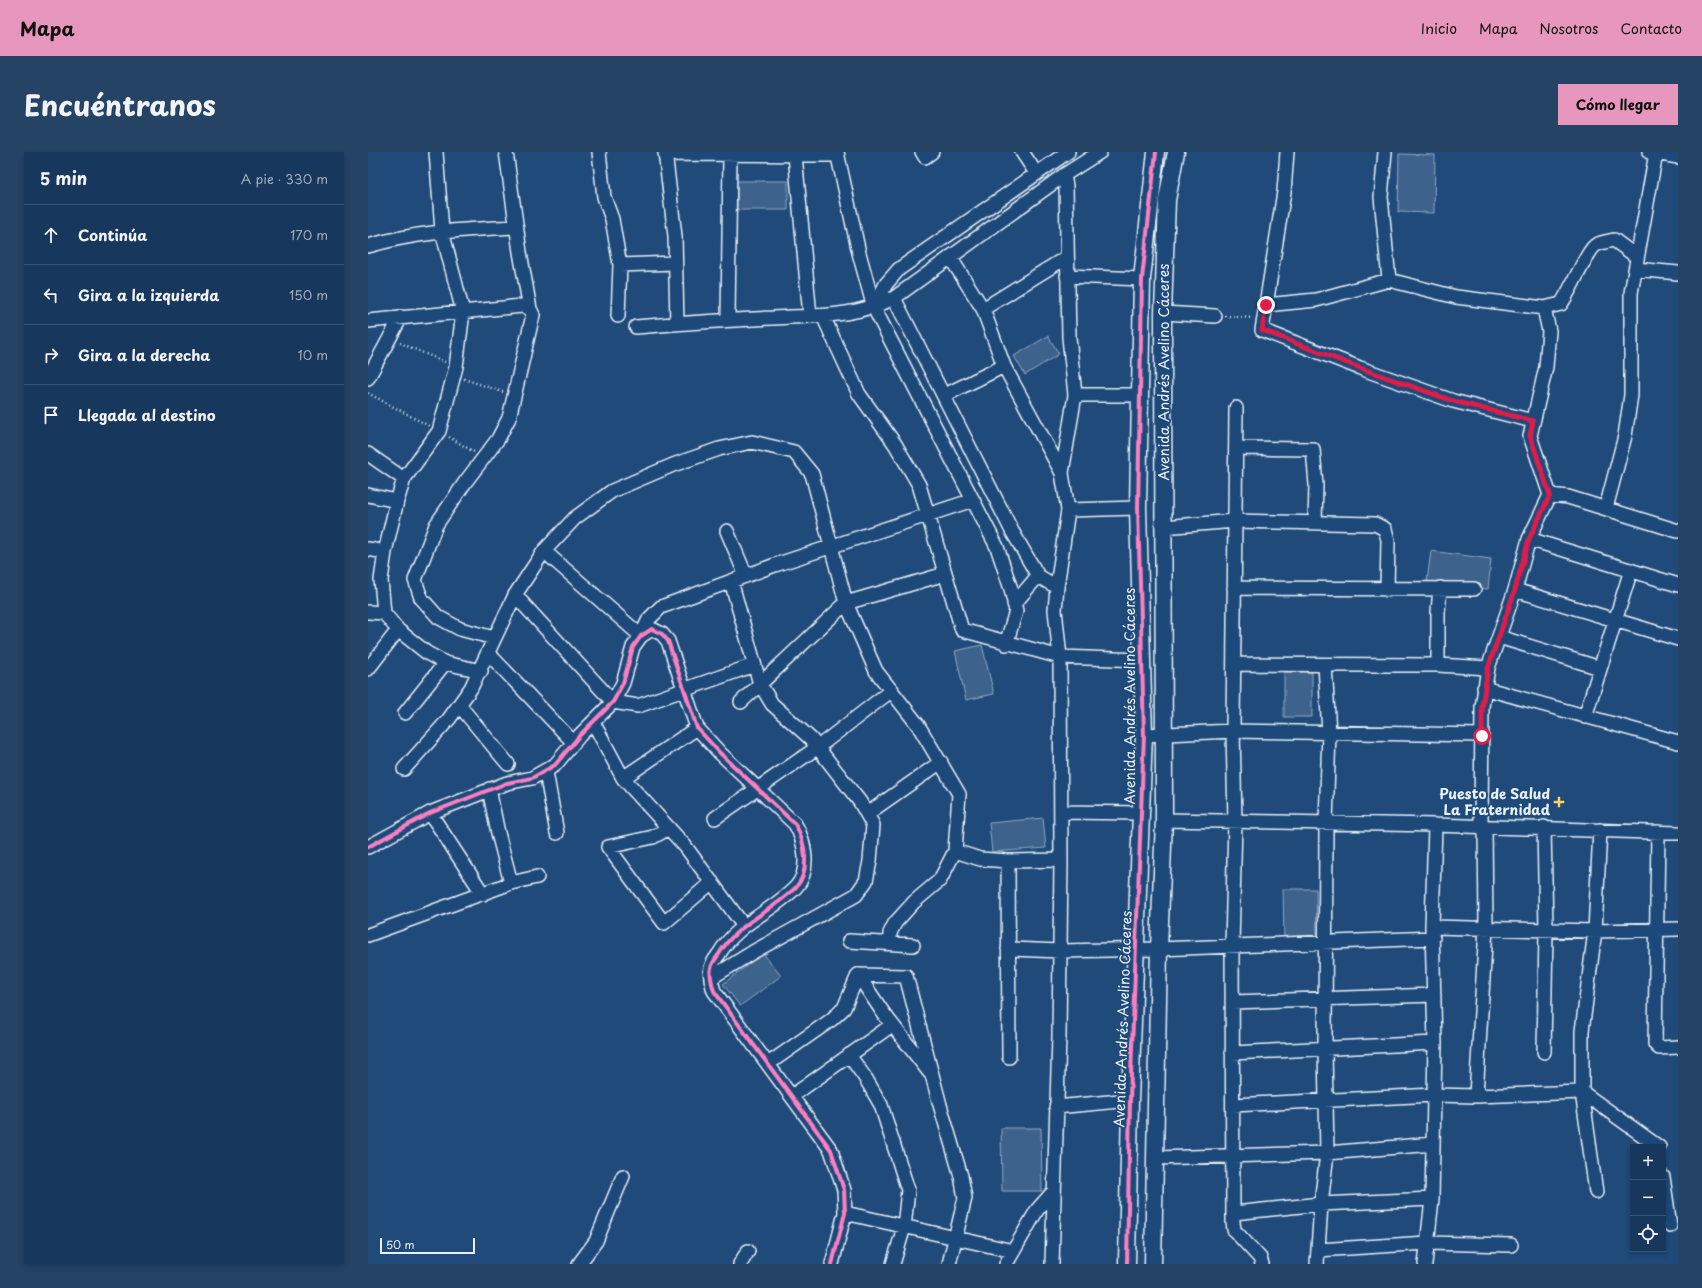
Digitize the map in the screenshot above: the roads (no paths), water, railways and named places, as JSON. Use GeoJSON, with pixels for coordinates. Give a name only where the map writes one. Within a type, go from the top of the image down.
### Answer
{"type":"FeatureCollection","features":[{"type":"Feature","properties":{"kind":"street"},"geometry":{"type":"LineString","coordinates":[[436,152],[442,231],[463,312],[455,371],[439,431],[404,479],[397,501],[385,552],[382,580],[384,613],[398,630],[427,653],[445,663],[481,671]]}},
{"type":"Feature","properties":{"kind":"street"},"geometry":{"type":"LineString","coordinates":[[494,638],[460,629],[438,617],[421,598],[416,580],[436,525],[466,481],[498,439],[509,418],[533,315],[530,308],[506,152]]}},
{"type":"Feature","properties":{"kind":"street"},"geometry":{"type":"LineString","coordinates":[[599,152],[604,197],[613,227],[620,265],[618,316]]}},
{"type":"Feature","properties":{"kind":"street"},"geometry":{"type":"LineString","coordinates":[[922,152],[925,157],[932,152]]}},
{"type":"Feature","properties":{"kind":"street"},"geometry":{"type":"LineString","coordinates":[[1022,152],[1036,173]]}},
{"type":"Feature","properties":{"kind":"street"},"geometry":{"type":"LineString","coordinates":[[874,308],[886,284],[899,269],[1068,152]]}},
{"type":"Feature","properties":{"kind":"street"},"geometry":{"type":"LineString","coordinates":[[636,327],[677,323],[838,315],[874,308],[894,298],[1064,175],[1100,152]]}},
{"type":"Feature","properties":{"kind":"street","name":"Avenida Andrés Avelino Cáceres"},"geometry":{"type":"LineString","coordinates":[[1127,1264],[1130,1100],[1144,735],[1138,508],[1142,278],[1156,152]]}},
{"type":"Feature","properties":{"kind":"street","name":"Avenida Andrés Avelino Cáceres"},"geometry":{"type":"LineString","coordinates":[[1154,1264],[1158,949],[1164,820],[1163,313],[1167,200],[1176,152]]}},
{"type":"Feature","properties":{"kind":"street"},"geometry":{"type":"LineString","coordinates":[[1287,152],[1284,192],[1262,330],[1360,368],[1453,401],[1533,421]]}},
{"type":"Feature","properties":{"kind":"street"},"geometry":{"type":"LineString","coordinates":[[1385,152],[1381,197],[1389,280]]}},
{"type":"Feature","properties":{"kind":"street"},"geometry":{"type":"LineString","coordinates":[[1606,508],[1625,436],[1631,395],[1631,293],[1653,152],[1678,157]]}},
{"type":"Feature","properties":{"kind":"street"},"geometry":{"type":"LineString","coordinates":[[677,323],[675,236],[665,153],[795,155],[837,153],[859,253],[874,308],[997,547],[1011,589],[1016,610],[1006,644]]}},
{"type":"Feature","properties":{"kind":"street"},"geometry":{"type":"LineString","coordinates":[[728,320],[730,154]]}},
{"type":"Feature","properties":{"kind":"street"},"geometry":{"type":"LineString","coordinates":[[795,155],[816,316],[859,394],[895,444],[919,485],[962,630],[1006,644],[1060,657],[1142,660]]}},
{"type":"Feature","properties":{"kind":"street"},"geometry":{"type":"LineString","coordinates":[[1052,1264],[1061,860],[1060,657],[1056,610],[1057,587],[1068,510],[1062,473],[1075,395],[1069,337],[1066,186],[1064,175]]}},
{"type":"Feature","properties":{"kind":"street"},"geometry":{"type":"LineString","coordinates":[[368,246],[403,236],[442,231],[517,227]]}},
{"type":"Feature","properties":{"kind":"street"},"geometry":{"type":"LineString","coordinates":[[1266,305],[1316,300],[1389,280],[1456,297],[1544,308],[1561,304],[1578,275],[1587,254],[1595,245],[1614,240],[1636,263],[1678,273]]}},
{"type":"Feature","properties":{"kind":"street"},"geometry":{"type":"LineString","coordinates":[[950,257],[983,309],[1004,366],[1062,473]]}},
{"type":"Feature","properties":{"kind":"street"},"geometry":{"type":"LineString","coordinates":[[983,309],[1067,257]]}},
{"type":"Feature","properties":{"kind":"street"},"geometry":{"type":"LineString","coordinates":[[620,265],[675,263]]}},
{"type":"Feature","properties":{"kind":"street"},"geometry":{"type":"LineString","coordinates":[[1068,276],[1142,278]]}},
{"type":"Feature","properties":{"kind":"street"},"geometry":{"type":"LineString","coordinates":[[894,298],[1012,531],[1038,576],[1057,587]]}},
{"type":"Feature","properties":{"kind":"street"},"geometry":{"type":"LineString","coordinates":[[368,320],[522,306],[530,308]]}},
{"type":"Feature","properties":{"kind":"street"},"geometry":{"type":"LineString","coordinates":[[1476,1096],[1486,928],[1482,736],[1484,688],[1488,668],[1515,590],[1529,539],[1550,495],[1530,436],[1546,366],[1549,331],[1544,308]]}},
{"type":"Feature","properties":{"kind":"street"},"geometry":{"type":"LineString","coordinates":[[1163,313],[1215,316]]}},
{"type":"Feature","properties":{"kind":"street"},"geometry":{"type":"LineString","coordinates":[[368,378],[400,317]]}},
{"type":"Feature","properties":{"kind":"street"},"geometry":{"type":"LineString","coordinates":[[944,395],[1004,366]]}},
{"type":"Feature","properties":{"kind":"street"},"geometry":{"type":"LineString","coordinates":[[1075,395],[1140,395]]}},
{"type":"Feature","properties":{"kind":"street"},"geometry":{"type":"LineString","coordinates":[[1236,408],[1232,946],[1234,1230],[1260,1258],[1262,1264]]}},
{"type":"Feature","properties":{"kind":"street"},"geometry":{"type":"LineString","coordinates":[[404,769],[449,719],[459,705],[481,671],[494,638],[515,595],[544,552],[575,518],[612,491],[673,465],[719,449],[752,442],[794,452],[812,474],[846,603],[876,671],[918,725],[959,794],[955,851],[940,880],[914,902],[895,923],[890,933],[890,943]]}},
{"type":"Feature","properties":{"kind":"street"},"geometry":{"type":"LineString","coordinates":[[1236,448],[1313,449],[1316,485],[1315,522]]}},
{"type":"Feature","properties":{"kind":"street"},"geometry":{"type":"LineString","coordinates":[[368,454],[404,479]]}},
{"type":"Feature","properties":{"kind":"street"},"geometry":{"type":"LineString","coordinates":[[368,495],[397,501]]}},
{"type":"Feature","properties":{"kind":"street"},"geometry":{"type":"LineString","coordinates":[[1550,495],[1568,497],[1678,531]]}},
{"type":"Feature","properties":{"kind":"street"},"geometry":{"type":"LineString","coordinates":[[368,847],[430,813],[489,789],[507,783],[532,778],[546,772],[555,765],[613,702],[623,683],[633,647],[649,619],[661,607],[731,581],[973,500]]}},
{"type":"Feature","properties":{"kind":"street"},"geometry":{"type":"LineString","coordinates":[[1068,510],[1138,508]]}},
{"type":"Feature","properties":{"kind":"street"},"geometry":{"type":"LineString","coordinates":[[1164,527],[1235,521],[1375,524],[1385,529],[1388,540],[1387,590]]}},
{"type":"Feature","properties":{"kind":"street"},"geometry":{"type":"LineString","coordinates":[[727,531],[746,576]]}},
{"type":"Feature","properties":{"kind":"street"},"geometry":{"type":"LineString","coordinates":[[1529,539],[1678,585]]}},
{"type":"Feature","properties":{"kind":"street"},"geometry":{"type":"LineString","coordinates":[[368,549],[385,552]]}},
{"type":"Feature","properties":{"kind":"street"},"geometry":{"type":"LineString","coordinates":[[544,552],[640,636]]}},
{"type":"Feature","properties":{"kind":"street"},"geometry":{"type":"LineString","coordinates":[[1585,717],[1631,570]]}},
{"type":"Feature","properties":{"kind":"street"},"geometry":{"type":"LineString","coordinates":[[741,702],[846,603],[945,574]]}},
{"type":"Feature","properties":{"kind":"street"},"geometry":{"type":"LineString","coordinates":[[1014,604],[1038,576]]}},
{"type":"Feature","properties":{"kind":"street"},"geometry":{"type":"LineString","coordinates":[[711,978],[753,952],[856,895],[866,881],[870,861],[873,825],[860,802],[818,747],[772,704],[760,684],[731,581]]}},
{"type":"Feature","properties":{"kind":"street"},"geometry":{"type":"LineString","coordinates":[[1234,588],[1387,590],[1440,588],[1474,589]]}},
{"type":"Feature","properties":{"kind":"street"},"geometry":{"type":"LineString","coordinates":[[1438,665],[1438,612],[1440,588]]}},
{"type":"Feature","properties":{"kind":"street"},"geometry":{"type":"LineString","coordinates":[[1515,590],[1678,639]]}},
{"type":"Feature","properties":{"kind":"street"},"geometry":{"type":"LineString","coordinates":[[515,595],[613,702],[638,706],[754,665]]}},
{"type":"Feature","properties":{"kind":"street"},"geometry":{"type":"LineString","coordinates":[[368,612],[384,613]]}},
{"type":"Feature","properties":{"kind":"street"},"geometry":{"type":"LineString","coordinates":[[640,636],[652,629],[662,634],[668,641],[697,728],[757,789],[795,824],[798,829],[804,852],[805,872],[797,886],[743,925],[722,949],[711,968],[711,978],[714,991],[831,1150],[844,1190],[845,1213],[832,1264]]}},
{"type":"Feature","properties":{"kind":"street"},"geometry":{"type":"LineString","coordinates":[[368,669],[398,630]]}},
{"type":"Feature","properties":{"kind":"street"},"geometry":{"type":"LineString","coordinates":[[1499,637],[1600,668]]}},
{"type":"Feature","properties":{"kind":"street"},"geometry":{"type":"LineString","coordinates":[[488,652],[574,743]]}},
{"type":"Feature","properties":{"kind":"street"},"geometry":{"type":"LineString","coordinates":[[405,713],[445,663]]}},
{"type":"Feature","properties":{"kind":"street"},"geometry":{"type":"LineString","coordinates":[[1234,664],[1438,665],[1488,668]]}},
{"type":"Feature","properties":{"kind":"street"},"geometry":{"type":"LineString","coordinates":[[1317,1264],[1321,1204],[1328,1153],[1325,1049],[1326,823],[1329,733],[1325,665]]}},
{"type":"Feature","properties":{"kind":"street"},"geometry":{"type":"LineString","coordinates":[[1484,688],[1678,742]]}},
{"type":"Feature","properties":{"kind":"street"},"geometry":{"type":"LineString","coordinates":[[715,818],[818,747],[892,690]]}},
{"type":"Feature","properties":{"kind":"street"},"geometry":{"type":"LineString","coordinates":[[459,705],[508,764]]}},
{"type":"Feature","properties":{"kind":"street"},"geometry":{"type":"LineString","coordinates":[[593,722],[623,778],[685,846],[743,925]]}},
{"type":"Feature","properties":{"kind":"street"},"geometry":{"type":"LineString","coordinates":[[623,778],[697,728]]}},
{"type":"Feature","properties":{"kind":"street"},"geometry":{"type":"LineString","coordinates":[[1144,735],[1233,731],[1482,736]]}},
{"type":"Feature","properties":{"kind":"street"},"geometry":{"type":"LineString","coordinates":[[867,814],[941,762]]}},
{"type":"Feature","properties":{"kind":"street"},"geometry":{"type":"LineString","coordinates":[[546,772],[558,833]]}},
{"type":"Feature","properties":{"kind":"street"},"geometry":{"type":"LineString","coordinates":[[489,789],[498,833],[511,883]]}},
{"type":"Feature","properties":{"kind":"street"},"geometry":{"type":"LineString","coordinates":[[1061,812],[1141,813]]}},
{"type":"Feature","properties":{"kind":"street"},"geometry":{"type":"LineString","coordinates":[[430,813],[483,894]]}},
{"type":"Feature","properties":{"kind":"street"},"geometry":{"type":"LineString","coordinates":[[1164,820],[1483,826],[1678,833]]}},
{"type":"Feature","properties":{"kind":"street"},"geometry":{"type":"LineString","coordinates":[[1425,1264],[1432,1199],[1435,1042],[1432,933],[1435,825]]}},
{"type":"Feature","properties":{"kind":"street"},"geometry":{"type":"LineString","coordinates":[[669,828],[653,837],[608,847],[664,923],[712,882]]}},
{"type":"Feature","properties":{"kind":"street"},"geometry":{"type":"LineString","coordinates":[[1544,828],[1546,930],[1544,1052]]}},
{"type":"Feature","properties":{"kind":"street"},"geometry":{"type":"LineString","coordinates":[[1596,1192],[1582,1092],[1582,1031],[1595,931],[1600,830]]}},
{"type":"Feature","properties":{"kind":"street"},"geometry":{"type":"LineString","coordinates":[[1658,832],[1655,1044],[1659,1048],[1678,1047]]}},
{"type":"Feature","properties":{"kind":"street"},"geometry":{"type":"LineString","coordinates":[[955,851],[980,859],[1008,861],[1061,860]]}},
{"type":"Feature","properties":{"kind":"street"},"geometry":{"type":"LineString","coordinates":[[1008,861],[1009,1057]]}},
{"type":"Feature","properties":{"kind":"street"},"geometry":{"type":"LineString","coordinates":[[368,935],[511,883],[537,876]]}},
{"type":"Feature","properties":{"kind":"street"},"geometry":{"type":"LineString","coordinates":[[1008,949],[1060,951],[1136,950],[1326,944],[1486,928],[1595,931],[1678,929]]}},
{"type":"Feature","properties":{"kind":"street"},"geometry":{"type":"LineString","coordinates":[[849,941],[913,945]]}},
{"type":"Feature","properties":{"kind":"street"},"geometry":{"type":"LineString","coordinates":[[768,1064],[831,1020],[844,1008],[858,975]]}},
{"type":"Feature","properties":{"kind":"street"},"geometry":{"type":"LineString","coordinates":[[858,975],[892,1025],[934,1078]]}},
{"type":"Feature","properties":{"kind":"street"},"geometry":{"type":"LineString","coordinates":[[858,975],[906,976],[940,1105],[961,1176],[964,1198],[950,1264]]}},
{"type":"Feature","properties":{"kind":"street"},"geometry":{"type":"LineString","coordinates":[[1232,1002],[1434,995]]}},
{"type":"Feature","properties":{"kind":"street"},"geometry":{"type":"LineString","coordinates":[[792,1096],[892,1025]]}},
{"type":"Feature","properties":{"kind":"street"},"geometry":{"type":"LineString","coordinates":[[1232,1053],[1435,1042]]}},
{"type":"Feature","properties":{"kind":"street"},"geometry":{"type":"LineString","coordinates":[[849,1055],[866,1079],[881,1105],[908,1190],[904,1227],[893,1264]]}},
{"type":"Feature","properties":{"kind":"street"},"geometry":{"type":"LineString","coordinates":[[1233,1105],[1434,1095],[1476,1096],[1582,1092],[1655,1144]]}},
{"type":"Feature","properties":{"kind":"street"},"geometry":{"type":"LineString","coordinates":[[1056,1107],[1130,1100]]}},
{"type":"Feature","properties":{"kind":"street"},"geometry":{"type":"LineString","coordinates":[[1155,1158],[1233,1157],[1328,1153],[1433,1144]]}},
{"type":"Feature","properties":{"kind":"street"},"geometry":{"type":"LineString","coordinates":[[579,1264],[596,1241],[623,1176]]}},
{"type":"Feature","properties":{"kind":"street"},"geometry":{"type":"LineString","coordinates":[[1663,1180],[1670,1226]]}},
{"type":"Feature","properties":{"kind":"street"},"geometry":{"type":"LineString","coordinates":[[1006,1264],[1037,1210],[1053,1192]]}},
{"type":"Feature","properties":{"kind":"street"},"geometry":{"type":"LineString","coordinates":[[1234,1213],[1321,1204],[1432,1199]]}},
{"type":"Feature","properties":{"kind":"street"},"geometry":{"type":"LineString","coordinates":[[845,1213],[1013,1251]]}},
{"type":"Feature","properties":{"kind":"street"},"geometry":{"type":"LineString","coordinates":[[1318,1250],[1427,1243],[1511,1245]]}},
{"type":"Feature","properties":{"kind":"street"},"geometry":{"type":"LineString","coordinates":[[740,1264],[748,1251]]}},
{"type":"Feature","properties":{"kind":"place","name":"Puesto de Salud La Fraternidad"},"geometry":{"type":"Point","coordinates":[1559,802]}}]}
